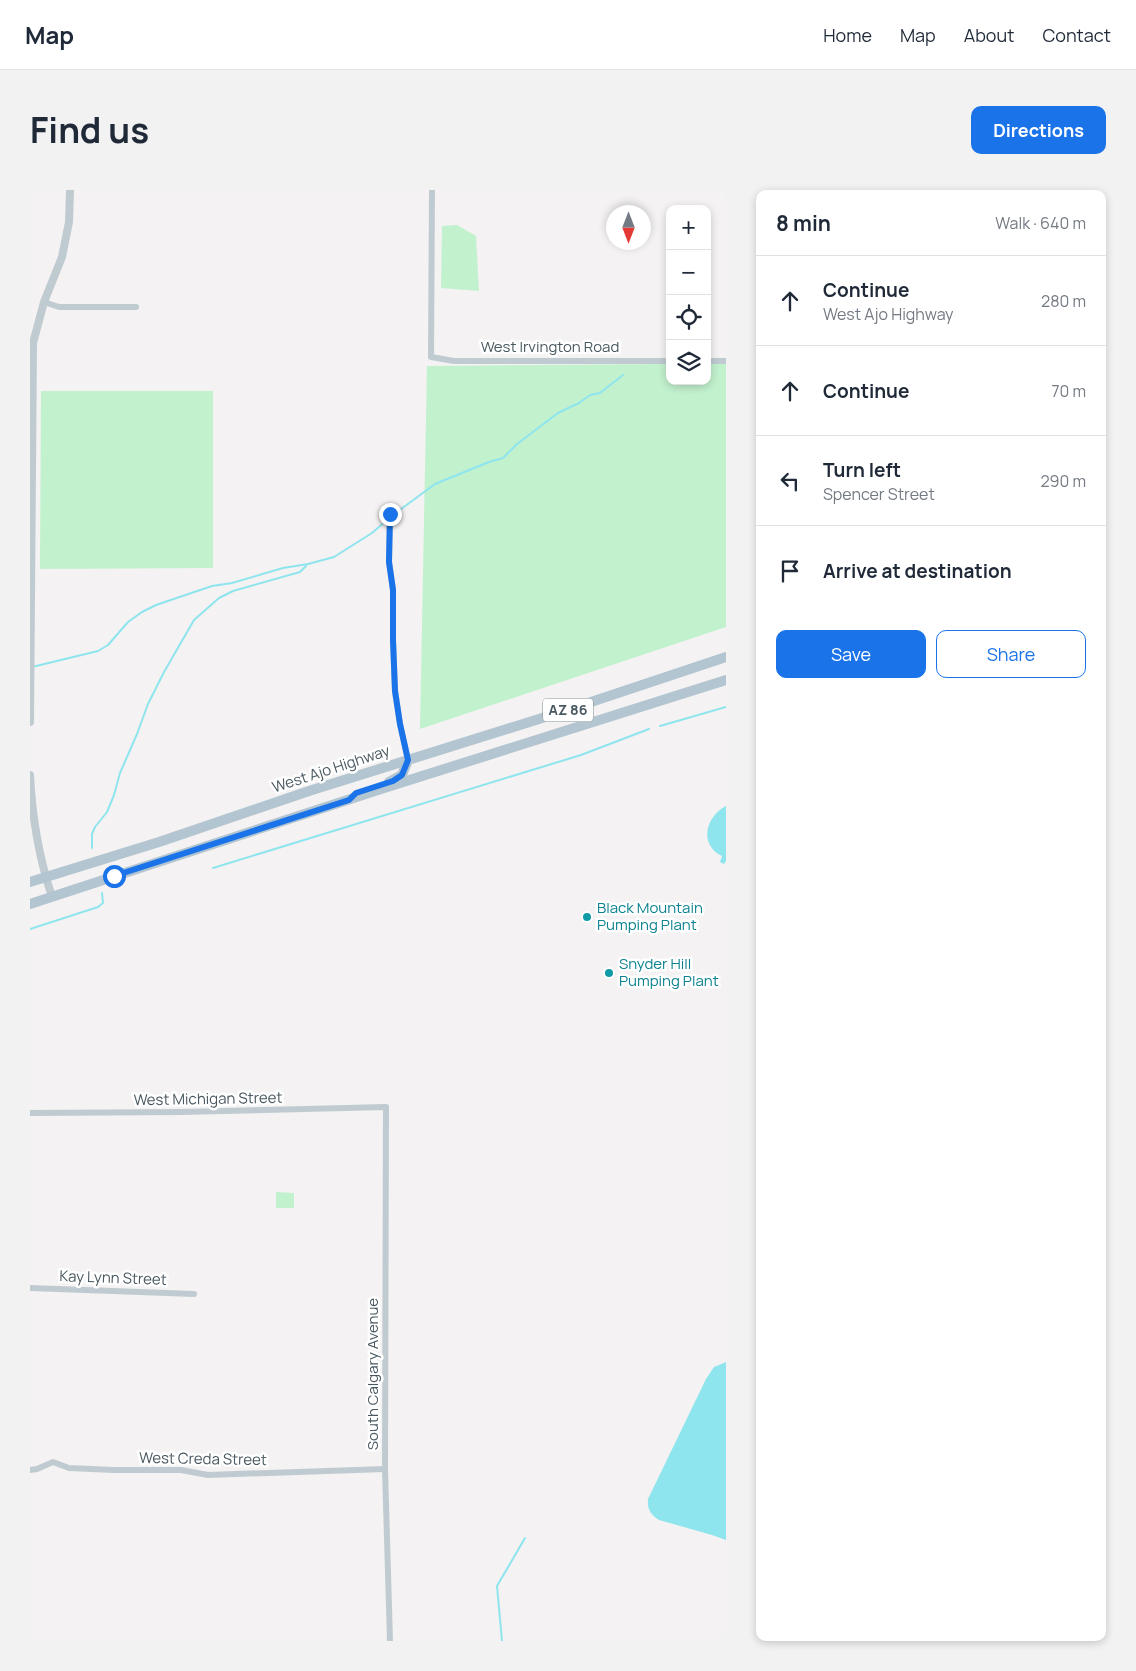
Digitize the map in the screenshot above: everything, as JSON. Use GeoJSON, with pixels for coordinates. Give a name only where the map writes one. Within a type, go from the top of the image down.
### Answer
{"type":"FeatureCollection","features":[{"type":"Feature","properties":{"kind":"main road","name":"West Ajo Highway"},"geometry":{"type":"LineString","coordinates":[[30,882],[159,842],[237,814],[558,713],[726,657]]}},
{"type":"Feature","properties":{"kind":"main road","name":"AZ 86"},"geometry":{"type":"LineString","coordinates":[[30,904],[726,680]]}},
{"type":"Feature","properties":{"kind":"main road"},"geometry":{"type":"LineString","coordinates":[[349,800],[356,793],[393,781],[402,775],[408,760]]}},
{"type":"Feature","properties":{"kind":"street"},"geometry":{"type":"LineString","coordinates":[[30,722],[32,343],[44,302],[62,257],[69,222],[70,190]]}},
{"type":"Feature","properties":{"kind":"street","name":"West Irvington Road"},"geometry":{"type":"LineString","coordinates":[[432,190],[431,357],[454,360],[666,361]]}},
{"type":"Feature","properties":{"kind":"street"},"geometry":{"type":"LineString","coordinates":[[44,302],[59,307],[136,307]]}},
{"type":"Feature","properties":{"kind":"street"},"geometry":{"type":"LineString","coordinates":[[711,361],[726,361]]}},
{"type":"Feature","properties":{"kind":"street"},"geometry":{"type":"LineString","coordinates":[[390,514],[389,562],[393,590],[395,691],[408,760]]}},
{"type":"Feature","properties":{"kind":"street"},"geometry":{"type":"LineString","coordinates":[[30,776],[45,877],[52,897]]}},
{"type":"Feature","properties":{"kind":"street","name":"West Michigan Street"},"geometry":{"type":"LineString","coordinates":[[30,1113],[386,1108]]}},
{"type":"Feature","properties":{"kind":"street","name":"South Calgary Avenue"},"geometry":{"type":"LineString","coordinates":[[386,1108],[385,1469],[390,1641]]}},
{"type":"Feature","properties":{"kind":"street","name":"Kay Lynn Street"},"geometry":{"type":"LineString","coordinates":[[30,1288],[194,1294]]}},
{"type":"Feature","properties":{"kind":"street","name":"West Creda Street"},"geometry":{"type":"LineString","coordinates":[[30,1470],[53,1462],[69,1468],[181,1470],[208,1474],[385,1469]]}},
{"type":"Feature","properties":{"kind":"green space"},"geometry":{"type":"Polygon","coordinates":[[[457,225],[476,236],[479,291],[441,288],[442,226],[457,225]]]}},
{"type":"Feature","properties":{"kind":"green space"},"geometry":{"type":"Polygon","coordinates":[[[666,364],[666,385],[711,385],[711,364],[726,364],[726,627],[420,729],[427,366],[666,364]]]}},
{"type":"Feature","properties":{"kind":"green space"},"geometry":{"type":"Polygon","coordinates":[[[41,391],[213,391],[213,568],[40,569],[41,391]]]}},
{"type":"Feature","properties":{"kind":"green space"},"geometry":{"type":"Polygon","coordinates":[[[276,1192],[294,1193],[294,1208],[276,1208],[276,1192]]]}},
{"type":"Feature","properties":{"kind":"water"},"geometry":{"type":"Polygon","coordinates":[[[726,806],[726,861],[724,864],[720,862],[722,856],[710,845],[708,831],[713,817],[726,806]]]}},
{"type":"Feature","properties":{"kind":"water"},"geometry":{"type":"Polygon","coordinates":[[[726,1362],[726,1540],[659,1520],[650,1511],[648,1499],[706,1379],[714,1367],[726,1362]]]}},
{"type":"Feature","properties":{"kind":"waterway"},"geometry":{"type":"LineString","coordinates":[[393,515],[435,484],[503,458],[517,444],[558,413],[579,403],[590,395],[600,393],[623,375]]}},
{"type":"Feature","properties":{"kind":"waterway"},"geometry":{"type":"LineString","coordinates":[[32,667],[98,651],[108,645],[128,622],[156,605],[212,586],[232,583],[283,568],[334,557],[372,533],[387,520]]}},
{"type":"Feature","properties":{"kind":"waterway"},"geometry":{"type":"LineString","coordinates":[[92,848],[92,834],[107,812],[120,773],[148,704],[194,620],[219,598],[233,591],[300,572],[306,566]]}},
{"type":"Feature","properties":{"kind":"waterway"},"geometry":{"type":"LineString","coordinates":[[660,726],[726,707]]}},
{"type":"Feature","properties":{"kind":"waterway"},"geometry":{"type":"LineString","coordinates":[[213,868],[581,755],[649,729]]}},
{"type":"Feature","properties":{"kind":"waterway"},"geometry":{"type":"LineString","coordinates":[[30,929],[98,907],[103,903],[102,893]]}},
{"type":"Feature","properties":{"kind":"waterway"},"geometry":{"type":"LineString","coordinates":[[502,1641],[497,1586],[525,1538]]}},
{"type":"Feature","properties":{"kind":"place","name":"Black Mountain Pumping Plant"},"geometry":{"type":"Point","coordinates":[587,917]}},
{"type":"Feature","properties":{"kind":"place","name":"Snyder Hill Pumping Plant"},"geometry":{"type":"Point","coordinates":[609,973]}},
{"type":"Feature","properties":{"kind":"route"},"geometry":{"type":"LineString","coordinates":[[114,876],[349,800],[356,793],[393,781],[402,775],[408,760],[395,691],[393,590],[389,562],[390,514]]}}]}
